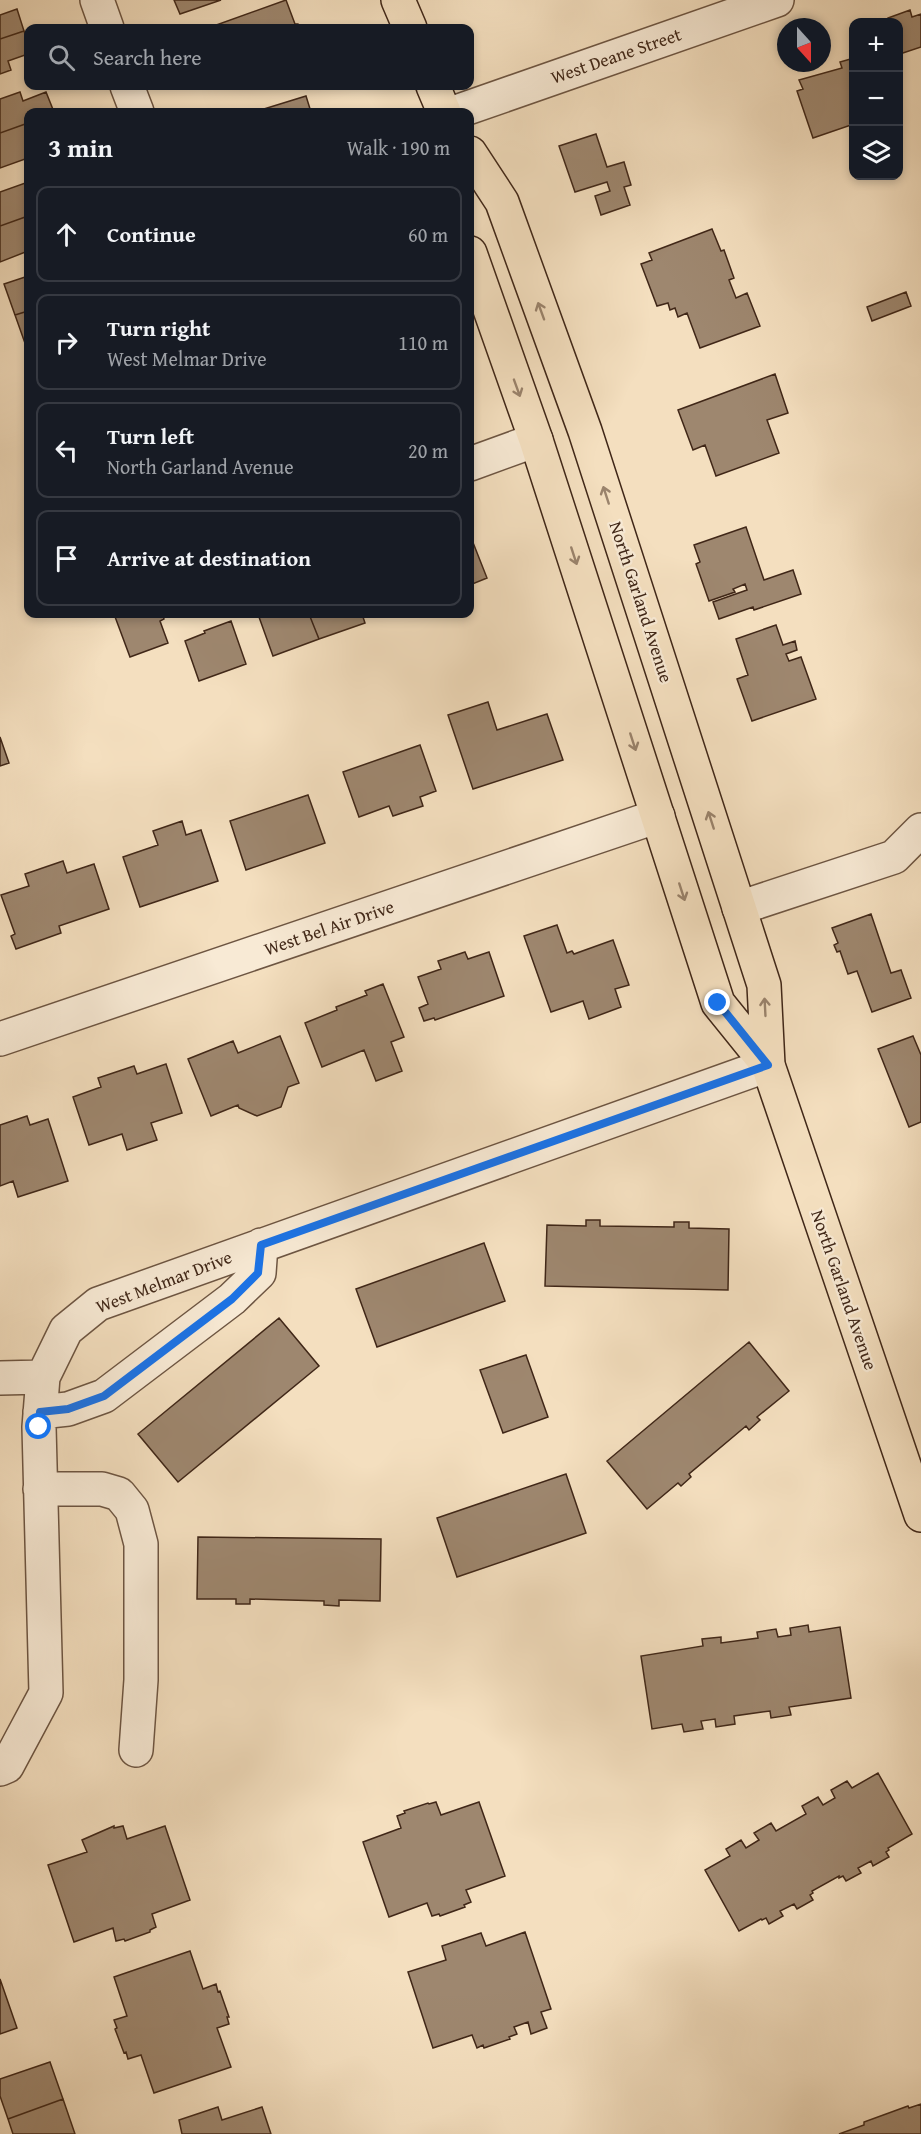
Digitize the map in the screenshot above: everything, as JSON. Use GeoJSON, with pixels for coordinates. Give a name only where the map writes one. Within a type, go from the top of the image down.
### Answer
{"type":"FeatureCollection","features":[{"type":"Feature","properties":{"kind":"main road"},"geometry":{"type":"LineString","coordinates":[[398,0],[408,24]]}},
{"type":"Feature","properties":{"kind":"main road"},"geometry":{"type":"LineString","coordinates":[[435,90],[442,108]]}},
{"type":"Feature","properties":{"kind":"main road","name":"North Garland Avenue"},"geometry":{"type":"LineString","coordinates":[[474,159],[502,202],[585,431],[764,985],[768,1065],[915,1481],[921,1515]]}},
{"type":"Feature","properties":{"kind":"main road","name":"North Garland Avenue"},"geometry":{"type":"LineString","coordinates":[[474,265],[536,441],[718,1003],[768,1065]]}},
{"type":"Feature","properties":{"kind":"street"},"geometry":{"type":"LineString","coordinates":[[97,0],[106,24]]}},
{"type":"Feature","properties":{"kind":"street","name":"West Deane Street"},"geometry":{"type":"LineString","coordinates":[[467,108],[777,0]]}},
{"type":"Feature","properties":{"kind":"street"},"geometry":{"type":"LineString","coordinates":[[129,90],[135,108]]}},
{"type":"Feature","properties":{"kind":"street"},"geometry":{"type":"LineString","coordinates":[[474,463],[536,441]]}},
{"type":"Feature","properties":{"kind":"street","name":"West Bel Air Drive"},"geometry":{"type":"LineString","coordinates":[[0,1039],[658,816]]}},
{"type":"Feature","properties":{"kind":"street"},"geometry":{"type":"LineString","coordinates":[[739,908],[894,857],[921,830]]}},
{"type":"Feature","properties":{"kind":"street","name":"West Melmar Drive"},"geometry":{"type":"LineString","coordinates":[[0,1769],[7,1766],[46,1693],[39,1427],[43,1377],[66,1330],[98,1304],[768,1065]]}},
{"type":"Feature","properties":{"kind":"street"},"geometry":{"type":"LineString","coordinates":[[40,1412],[68,1409],[104,1396],[196,1327],[232,1299],[258,1273],[261,1245]]}},
{"type":"Feature","properties":{"kind":"street"},"geometry":{"type":"LineString","coordinates":[[0,1378],[43,1377]]}},
{"type":"Feature","properties":{"kind":"street"},"geometry":{"type":"LineString","coordinates":[[40,1489],[102,1489],[119,1494],[132,1510],[141,1544],[141,1680],[136,1750]]}},
{"type":"Feature","properties":{"kind":"building"},"geometry":{"type":"Polygon","coordinates":[[[174,0],[221,0],[180,14],[174,0]]]}},
{"type":"Feature","properties":{"kind":"building"},"geometry":{"type":"Polygon","coordinates":[[[286,0],[295,24],[219,24],[286,0]]]}},
{"type":"Feature","properties":{"kind":"building"},"geometry":{"type":"Polygon","coordinates":[[[17,9],[24,31],[0,39],[0,15],[17,9]]]}},
{"type":"Feature","properties":{"kind":"building"},"geometry":{"type":"Polygon","coordinates":[[[910,10],[912,17],[921,14],[921,47],[903,53],[903,18],[888,18],[910,10]]]}},
{"type":"Feature","properties":{"kind":"building"},"geometry":{"type":"Polygon","coordinates":[[[24,31],[24,55],[8,61],[11,70],[0,74],[0,39],[24,31]]]}},
{"type":"Feature","properties":{"kind":"building"},"geometry":{"type":"Polygon","coordinates":[[[849,59],[849,126],[813,138],[797,91],[803,89],[799,80],[842,68],[840,62],[849,59]]]}},
{"type":"Feature","properties":{"kind":"building"},"geometry":{"type":"Polygon","coordinates":[[[20,92],[23,101],[46,92],[52,108],[24,108],[24,124],[0,133],[0,99],[20,92]]]}},
{"type":"Feature","properties":{"kind":"building"},"geometry":{"type":"Polygon","coordinates":[[[306,96],[310,108],[267,108],[306,96]]]}},
{"type":"Feature","properties":{"kind":"building"},"geometry":{"type":"Polygon","coordinates":[[[24,124],[24,159],[0,168],[0,133],[24,124]]]}},
{"type":"Feature","properties":{"kind":"building"},"geometry":{"type":"Polygon","coordinates":[[[596,134],[607,167],[624,162],[631,185],[624,187],[630,205],[601,215],[595,196],[610,191],[607,182],[575,192],[559,146],[596,134]]]}},
{"type":"Feature","properties":{"kind":"building"},"geometry":{"type":"Polygon","coordinates":[[[24,183],[24,217],[0,226],[0,192],[24,183]]]}},
{"type":"Feature","properties":{"kind":"building"},"geometry":{"type":"Polygon","coordinates":[[[24,217],[24,253],[0,262],[0,226],[24,217]]]}},
{"type":"Feature","properties":{"kind":"building"},"geometry":{"type":"Polygon","coordinates":[[[712,229],[721,251],[724,250],[734,278],[729,280],[736,298],[747,293],[760,326],[700,348],[687,313],[678,317],[675,308],[670,310],[668,303],[657,306],[641,264],[652,260],[649,253],[712,229]]]}},
{"type":"Feature","properties":{"kind":"building"},"geometry":{"type":"Polygon","coordinates":[[[24,277],[24,312],[15,315],[4,284],[24,277]]]}},
{"type":"Feature","properties":{"kind":"building"},"geometry":{"type":"Polygon","coordinates":[[[906,292],[911,306],[872,321],[867,307],[906,292]]]}},
{"type":"Feature","properties":{"kind":"building"},"geometry":{"type":"Polygon","coordinates":[[[24,312],[24,340],[15,315],[24,312]]]}},
{"type":"Feature","properties":{"kind":"building"},"geometry":{"type":"Polygon","coordinates":[[[775,374],[788,413],[767,420],[779,453],[716,476],[705,445],[693,450],[678,410],[775,374]]]}},
{"type":"Feature","properties":{"kind":"building"},"geometry":{"type":"Polygon","coordinates":[[[746,527],[764,580],[793,570],[801,594],[719,619],[713,602],[747,590],[745,584],[733,589],[735,592],[709,601],[696,564],[700,562],[694,545],[746,527]]]}},
{"type":"Feature","properties":{"kind":"building"},"geometry":{"type":"Polygon","coordinates":[[[474,545],[487,578],[474,583],[474,545]]]}},
{"type":"Feature","properties":{"kind":"building"},"geometry":{"type":"Polygon","coordinates":[[[115,618],[164,618],[160,621],[168,643],[130,657],[115,618]]]}},
{"type":"Feature","properties":{"kind":"building"},"geometry":{"type":"Polygon","coordinates":[[[259,618],[311,618],[319,639],[273,656],[259,618]]]}},
{"type":"Feature","properties":{"kind":"building"},"geometry":{"type":"Polygon","coordinates":[[[311,618],[363,618],[365,623],[319,639],[311,618]]]}},
{"type":"Feature","properties":{"kind":"building"},"geometry":{"type":"Polygon","coordinates":[[[231,621],[246,664],[199,681],[185,641],[231,621]]]}},
{"type":"Feature","properties":{"kind":"building"},"geometry":{"type":"Polygon","coordinates":[[[776,625],[783,645],[795,641],[797,650],[786,654],[789,661],[801,657],[816,699],[752,721],[737,679],[748,675],[736,639],[776,625]]]}},
{"type":"Feature","properties":{"kind":"building"},"geometry":{"type":"Polygon","coordinates":[[[488,702],[497,730],[547,714],[563,760],[473,789],[448,715],[488,702]]]}},
{"type":"Feature","properties":{"kind":"building"},"geometry":{"type":"Polygon","coordinates":[[[0,737],[9,763],[0,766],[0,737]]]}},
{"type":"Feature","properties":{"kind":"building"},"geometry":{"type":"Polygon","coordinates":[[[420,745],[436,791],[420,797],[423,806],[393,816],[389,806],[359,817],[343,772],[420,745]]]}},
{"type":"Feature","properties":{"kind":"building"},"geometry":{"type":"Polygon","coordinates":[[[308,795],[325,843],[246,870],[230,821],[308,795]]]}},
{"type":"Feature","properties":{"kind":"building"},"geometry":{"type":"Polygon","coordinates":[[[182,821],[186,835],[201,830],[218,881],[140,907],[123,857],[158,845],[153,831],[182,821]]]}},
{"type":"Feature","properties":{"kind":"building"},"geometry":{"type":"Polygon","coordinates":[[[63,861],[67,873],[94,864],[109,909],[59,926],[61,933],[16,949],[11,936],[15,934],[1,895],[29,886],[25,874],[63,861]]]}},
{"type":"Feature","properties":{"kind":"building"},"geometry":{"type":"Polygon","coordinates":[[[871,914],[891,973],[901,970],[911,998],[872,1012],[857,971],[848,974],[840,951],[837,952],[834,945],[838,943],[832,928],[871,914]]]}},
{"type":"Feature","properties":{"kind":"building"},"geometry":{"type":"Polygon","coordinates":[[[557,925],[567,953],[572,951],[574,954],[613,940],[629,985],[615,989],[621,1007],[589,1019],[583,1001],[551,1012],[524,936],[557,925]]]}},
{"type":"Feature","properties":{"kind":"building"},"geometry":{"type":"Polygon","coordinates":[[[465,952],[468,959],[489,952],[504,996],[435,1020],[434,1018],[424,1021],[419,1008],[428,1004],[418,977],[441,969],[438,961],[465,952]]]}},
{"type":"Feature","properties":{"kind":"building"},"geometry":{"type":"Polygon","coordinates":[[[383,984],[404,1037],[391,1042],[402,1071],[376,1081],[364,1050],[322,1067],[305,1023],[337,1010],[336,1007],[367,995],[365,991],[383,984]]]}},
{"type":"Feature","properties":{"kind":"building"},"geometry":{"type":"Polygon","coordinates":[[[280,1036],[299,1083],[288,1087],[281,1107],[257,1116],[239,1108],[238,1105],[211,1116],[188,1059],[233,1041],[238,1053],[280,1036]]]}},
{"type":"Feature","properties":{"kind":"building"},"geometry":{"type":"Polygon","coordinates":[[[913,1036],[921,1055],[921,1122],[909,1127],[878,1049],[913,1036]]]}},
{"type":"Feature","properties":{"kind":"building"},"geometry":{"type":"Polygon","coordinates":[[[166,1064],[182,1113],[151,1123],[157,1140],[127,1150],[122,1134],[89,1145],[73,1097],[101,1087],[98,1078],[134,1066],[137,1074],[166,1064]]]}},
{"type":"Feature","properties":{"kind":"building"},"geometry":{"type":"Polygon","coordinates":[[[27,1116],[30,1125],[48,1119],[68,1181],[18,1197],[13,1181],[0,1186],[0,1125],[27,1116]]]}},
{"type":"Feature","properties":{"kind":"building"},"geometry":{"type":"Polygon","coordinates":[[[586,1220],[600,1220],[600,1226],[674,1227],[674,1222],[689,1222],[689,1228],[729,1229],[728,1290],[545,1286],[547,1225],[586,1226],[586,1220]]]}},
{"type":"Feature","properties":{"kind":"building"},"geometry":{"type":"Polygon","coordinates":[[[484,1243],[505,1301],[377,1347],[356,1289],[484,1243]]]}},
{"type":"Feature","properties":{"kind":"building"},"geometry":{"type":"Polygon","coordinates":[[[279,1318],[319,1366],[178,1482],[138,1434],[279,1318]]]}},
{"type":"Feature","properties":{"kind":"building"},"geometry":{"type":"Polygon","coordinates":[[[749,1342],[789,1391],[757,1417],[760,1420],[749,1430],[746,1426],[689,1474],[691,1477],[681,1486],[678,1483],[647,1509],[607,1461],[749,1342]]]}},
{"type":"Feature","properties":{"kind":"building"},"geometry":{"type":"Polygon","coordinates":[[[526,1355],[548,1417],[503,1433],[480,1370],[526,1355]]]}},
{"type":"Feature","properties":{"kind":"building"},"geometry":{"type":"Polygon","coordinates":[[[566,1474],[586,1533],[457,1577],[437,1518],[566,1474]]]}},
{"type":"Feature","properties":{"kind":"building"},"geometry":{"type":"Polygon","coordinates":[[[198,1537],[381,1539],[380,1601],[339,1600],[339,1606],[324,1605],[324,1601],[250,1599],[250,1604],[236,1604],[236,1599],[197,1599],[198,1537]]]}},
{"type":"Feature","properties":{"kind":"building"},"geometry":{"type":"Polygon","coordinates":[[[808,1625],[809,1632],[840,1627],[851,1698],[789,1707],[791,1715],[771,1718],[770,1711],[734,1716],[735,1724],[716,1727],[715,1719],[701,1721],[703,1729],[684,1732],[682,1724],[652,1729],[641,1656],[703,1646],[702,1639],[721,1637],[721,1643],[758,1638],[757,1632],[776,1629],[778,1637],[791,1635],[790,1628],[808,1625]]]}},
{"type":"Feature","properties":{"kind":"building"},"geometry":{"type":"Polygon","coordinates":[[[878,1773],[912,1834],[888,1848],[886,1852],[889,1857],[873,1866],[871,1861],[858,1868],[861,1873],[846,1881],[843,1876],[839,1878],[839,1876],[812,1891],[810,1895],[813,1900],[797,1909],[794,1904],[780,1911],[783,1916],[769,1924],[766,1918],[761,1919],[739,1931],[705,1870],[730,1856],[726,1849],[741,1840],[746,1848],[759,1840],[754,1833],[771,1823],[776,1831],[806,1814],[802,1806],[818,1797],[823,1805],[835,1798],[831,1790],[847,1781],[852,1788],[878,1773]]]}},
{"type":"Feature","properties":{"kind":"building"},"geometry":{"type":"Polygon","coordinates":[[[436,1802],[441,1815],[479,1802],[505,1876],[466,1890],[471,1902],[464,1905],[465,1907],[440,1916],[439,1914],[432,1916],[427,1903],[389,1917],[363,1842],[401,1828],[397,1816],[405,1813],[404,1811],[436,1802]]]}},
{"type":"Feature","properties":{"kind":"building"},"geometry":{"type":"Polygon","coordinates":[[[114,1826],[114,1828],[123,1826],[127,1839],[165,1826],[190,1900],[152,1914],[156,1927],[150,1932],[125,1941],[124,1939],[116,1941],[113,1928],[74,1942],[48,1865],[87,1852],[82,1840],[114,1826]]]}},
{"type":"Feature","properties":{"kind":"building"},"geometry":{"type":"Polygon","coordinates":[[[525,1932],[551,2009],[541,2012],[547,2028],[531,2034],[528,2022],[514,2027],[517,2034],[509,2037],[510,2039],[484,2048],[483,2045],[477,2048],[472,2035],[433,2048],[408,1972],[446,1960],[442,1946],[481,1933],[486,1946],[525,1932]]]}},
{"type":"Feature","properties":{"kind":"building"},"geometry":{"type":"Polygon","coordinates":[[[190,1951],[203,1989],[216,1984],[218,1992],[220,1991],[229,2017],[227,2017],[229,2024],[217,2028],[231,2067],[154,2093],[141,2055],[128,2059],[115,2029],[117,2028],[114,2020],[127,2016],[114,1977],[190,1951]]]}},
{"type":"Feature","properties":{"kind":"building"},"geometry":{"type":"Polygon","coordinates":[[[0,1979],[17,2028],[0,2034],[0,1979]]]}},
{"type":"Feature","properties":{"kind":"building"},"geometry":{"type":"Polygon","coordinates":[[[50,2062],[63,2099],[8,2119],[0,2096],[0,2079],[50,2062]]]}},
{"type":"Feature","properties":{"kind":"building"},"geometry":{"type":"Polygon","coordinates":[[[63,2099],[75,2134],[13,2134],[8,2119],[63,2099]]]}},
{"type":"Feature","properties":{"kind":"building"},"geometry":{"type":"Polygon","coordinates":[[[921,2104],[921,2134],[839,2134],[864,2125],[864,2122],[908,2106],[909,2108],[921,2104]]]}},
{"type":"Feature","properties":{"kind":"building"},"geometry":{"type":"Polygon","coordinates":[[[218,2107],[222,2120],[262,2107],[271,2134],[182,2134],[179,2120],[218,2107]]]}},
{"type":"Feature","properties":{"kind":"route"},"geometry":{"type":"LineString","coordinates":[[39,1427],[40,1412],[68,1409],[104,1396],[232,1299],[258,1273],[261,1245],[768,1065],[718,1003]]}}]}
